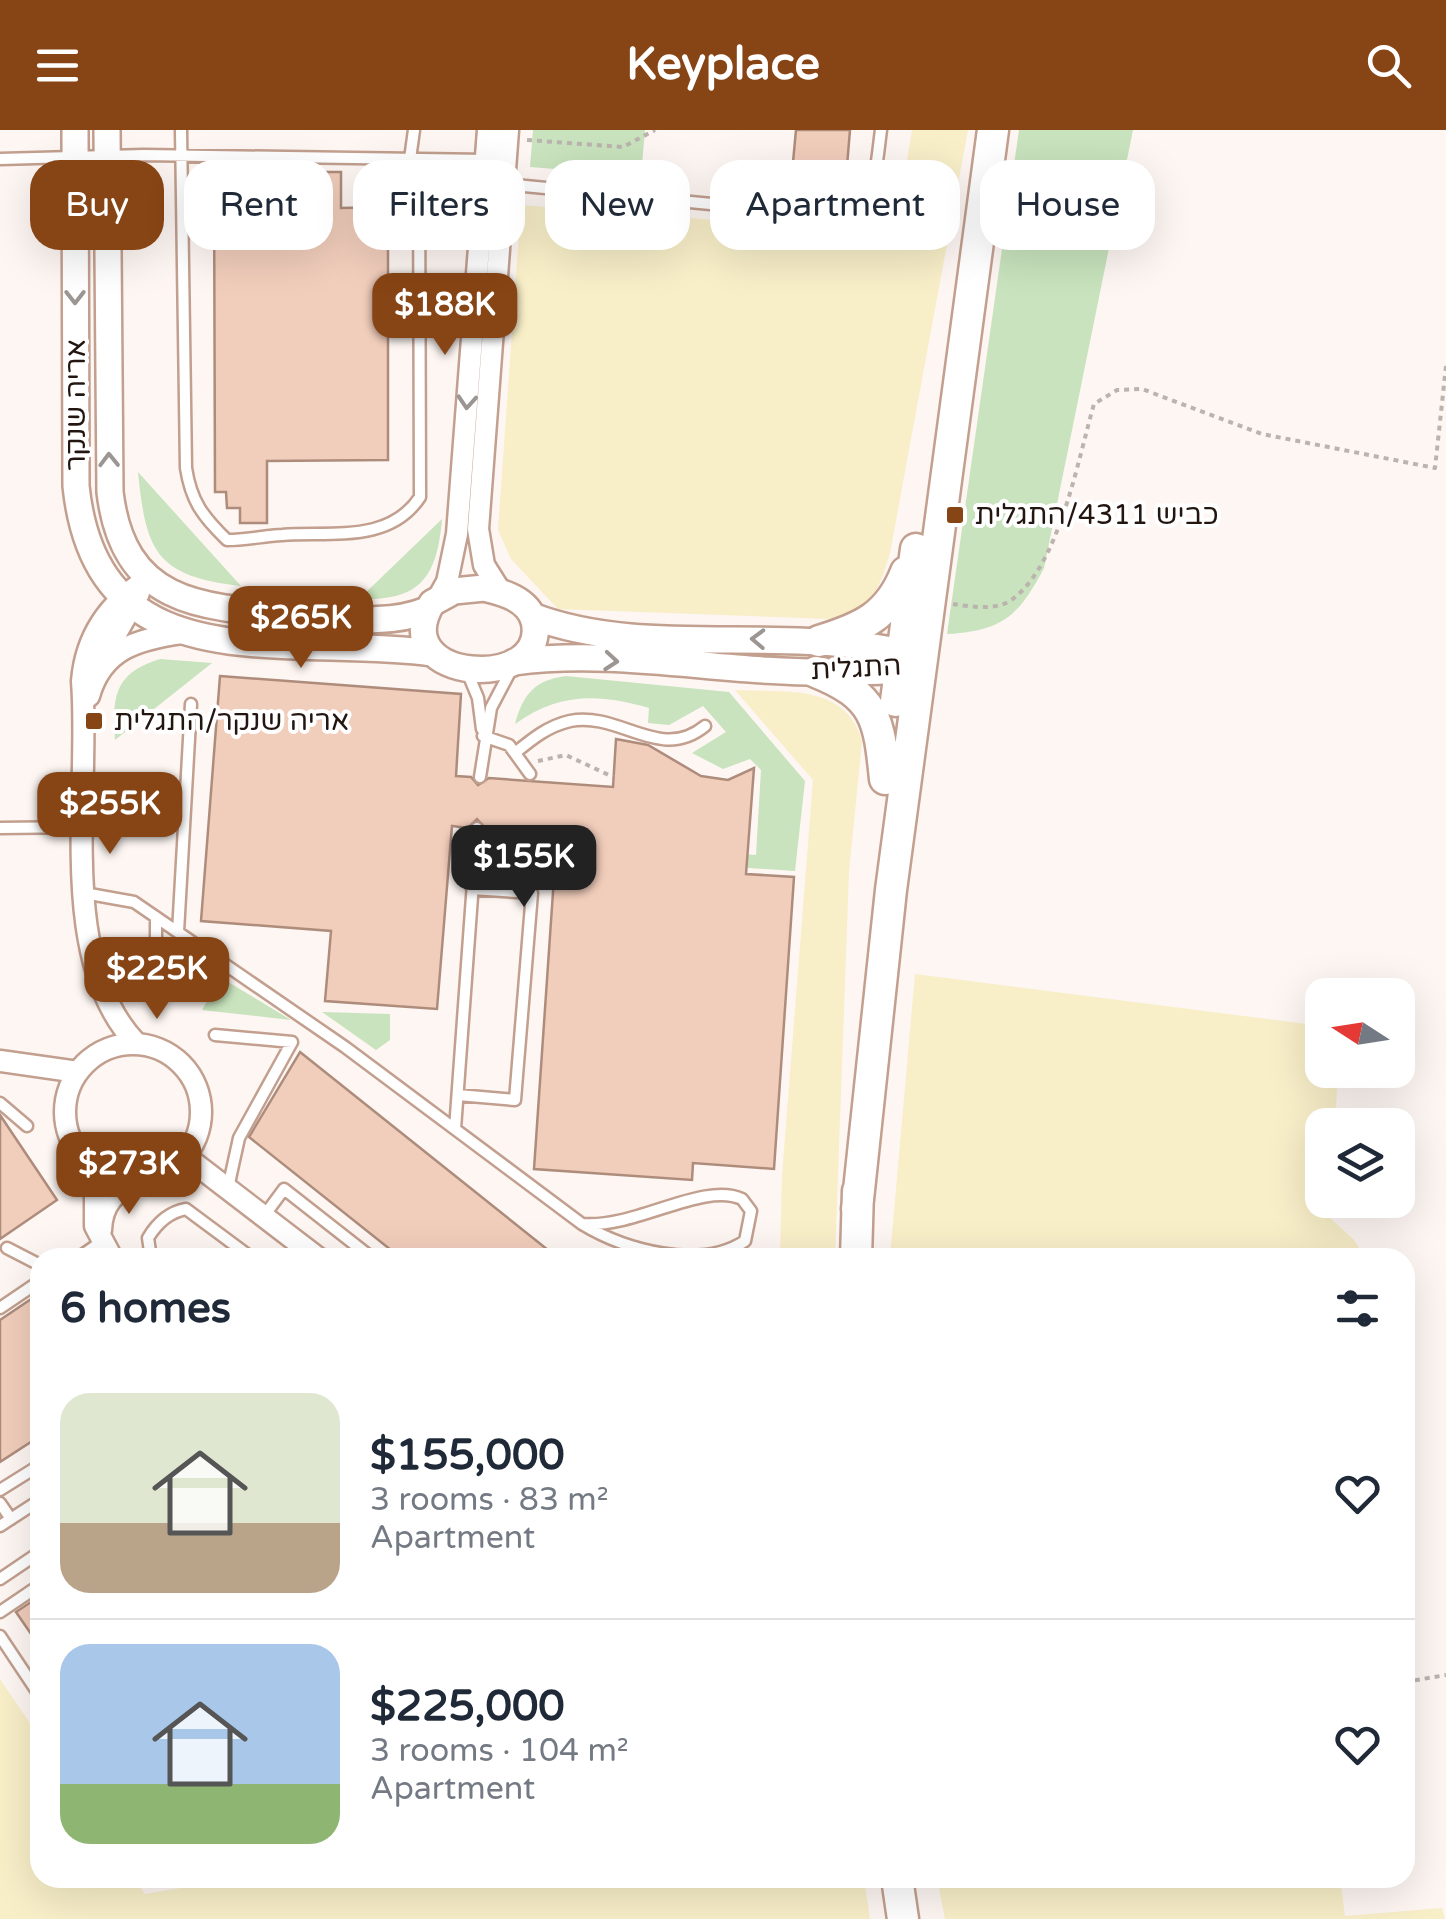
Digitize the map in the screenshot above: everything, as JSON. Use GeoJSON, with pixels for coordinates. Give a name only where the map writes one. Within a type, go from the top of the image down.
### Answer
{"type":"FeatureCollection","features":[{"type":"Feature","properties":{"kind":"main road"},"geometry":{"type":"LineString","coordinates":[[988,160],[993,130]]}},
{"type":"Feature","properties":{"kind":"main road"},"geometry":{"type":"LineString","coordinates":[[857,1208],[918,540],[980,216]]}},
{"type":"Feature","properties":{"kind":"main road"},"geometry":{"type":"LineString","coordinates":[[856,1248],[871,913],[886,779],[908,661],[930,602],[980,216]]}},
{"type":"Feature","properties":{"kind":"main road"},"geometry":{"type":"LineString","coordinates":[[819,641],[865,626],[884,612],[894,598],[918,540]]}},
{"type":"Feature","properties":{"kind":"main road"},"geometry":{"type":"LineString","coordinates":[[816,672],[852,688],[868,704],[880,736],[886,779]]}},
{"type":"Feature","properties":{"kind":"main road"},"geometry":{"type":"LineString","coordinates":[[898,1888],[903,1919]]}},
{"type":"Feature","properties":{"kind":"street"},"geometry":{"type":"LineString","coordinates":[[486,160],[501,133]]}},
{"type":"Feature","properties":{"kind":"street"},"geometry":{"type":"LineString","coordinates":[[501,133],[502,160]]}},
{"type":"Feature","properties":{"kind":"street","name":"אריה שנקר"},"geometry":{"type":"LineString","coordinates":[[75,142],[76,486],[88,544],[125,601],[182,634]]}},
{"type":"Feature","properties":{"kind":"street","name":"אריה שנקר"},"geometry":{"type":"LineString","coordinates":[[107,143],[110,492],[115,524],[127,555],[148,579]]}},
{"type":"Feature","properties":{"kind":"street"},"geometry":{"type":"LineString","coordinates":[[432,652],[424,633],[433,604],[447,582],[456,534],[479,250]]}},
{"type":"Feature","properties":{"kind":"street"},"geometry":{"type":"LineString","coordinates":[[498,250],[478,529],[484,565],[501,592]]}},
{"type":"Feature","properties":{"kind":"street"},"geometry":{"type":"LineString","coordinates":[[97,671],[124,647],[182,634],[226,642],[356,645],[432,652],[465,668],[491,670],[514,662],[534,638],[532,616],[525,606],[501,592],[466,589],[383,620],[232,611],[200,605],[148,579],[125,601],[88,650],[82,682],[84,893],[89,951],[110,1006],[138,1044]]}},
{"type":"Feature","properties":{"kind":"street"},"geometry":{"type":"LineString","coordinates":[[85,712],[125,601]]}},
{"type":"Feature","properties":{"kind":"street","name":"התגלית"},"geometry":{"type":"LineString","coordinates":[[532,616],[590,633],[819,641],[908,661]]}},
{"type":"Feature","properties":{"kind":"street","name":"התגלית"},"geometry":{"type":"LineString","coordinates":[[514,662],[566,657],[816,672],[908,661]]}},
{"type":"Feature","properties":{"kind":"street"},"geometry":{"type":"LineString","coordinates":[[104,1050],[110,1006]]}},
{"type":"Feature","properties":{"kind":"street"},"geometry":{"type":"LineString","coordinates":[[65,1111],[78,1072],[104,1050],[138,1044],[176,1058],[199,1093],[198,1134],[185,1156],[158,1176],[118,1190],[107,1203],[106,1248]]}},
{"type":"Feature","properties":{"kind":"street"},"geometry":{"type":"LineString","coordinates":[[0,1062],[78,1072]]}},
{"type":"Feature","properties":{"kind":"street"},"geometry":{"type":"LineString","coordinates":[[34,1068],[57,1094],[65,1111],[68,1134],[79,1154],[95,1169],[116,1178],[138,1180]]}},
{"type":"Feature","properties":{"kind":"street"},"geometry":{"type":"LineString","coordinates":[[185,1156],[305,1248]]}},
{"type":"Feature","properties":{"kind":"street"},"geometry":{"type":"LineString","coordinates":[[95,1169],[92,1204],[105,1248]]}},
{"type":"Feature","properties":{"kind":"lane"},"geometry":{"type":"LineString","coordinates":[[181,130],[186,468],[190,493],[200,514],[227,540],[364,531],[400,518],[420,497],[414,130]]}},
{"type":"Feature","properties":{"kind":"lane"},"geometry":{"type":"LineString","coordinates":[[525,186],[825,215],[846,213],[860,207],[875,175],[881,130]]}},
{"type":"Feature","properties":{"kind":"lane"},"geometry":{"type":"LineString","coordinates":[[0,159],[75,142],[107,143],[184,156],[486,160]]}},
{"type":"Feature","properties":{"kind":"lane"},"geometry":{"type":"LineString","coordinates":[[483,736],[491,708],[514,662]]}},
{"type":"Feature","properties":{"kind":"lane"},"geometry":{"type":"LineString","coordinates":[[465,668],[478,698],[483,736],[480,778]]}},
{"type":"Feature","properties":{"kind":"lane"},"geometry":{"type":"LineString","coordinates":[[178,932],[191,704]]}},
{"type":"Feature","properties":{"kind":"lane"},"geometry":{"type":"LineString","coordinates":[[515,753],[538,734],[568,722],[600,720],[663,742],[692,737],[705,726]]}},
{"type":"Feature","properties":{"kind":"lane"},"geometry":{"type":"LineString","coordinates":[[483,736],[500,738],[530,774]]}},
{"type":"Feature","properties":{"kind":"lane"},"geometry":{"type":"LineString","coordinates":[[0,828],[85,827]]}},
{"type":"Feature","properties":{"kind":"lane"},"geometry":{"type":"LineString","coordinates":[[455,1130],[477,828]]}},
{"type":"Feature","properties":{"kind":"lane"},"geometry":{"type":"LineString","coordinates":[[458,1095],[515,1100],[532,894],[472,889]]}},
{"type":"Feature","properties":{"kind":"lane"},"geometry":{"type":"LineString","coordinates":[[84,893],[120,896],[156,917],[345,1047],[582,1224],[633,1248]]}},
{"type":"Feature","properties":{"kind":"lane"},"geometry":{"type":"LineString","coordinates":[[156,917],[156,966],[193,990]]}},
{"type":"Feature","properties":{"kind":"lane"},"geometry":{"type":"LineString","coordinates":[[215,1035],[292,1042],[239,1138],[228,1189]]}},
{"type":"Feature","properties":{"kind":"lane"},"geometry":{"type":"LineString","coordinates":[[0,1102],[28,1126]]}},
{"type":"Feature","properties":{"kind":"lane"},"geometry":{"type":"LineString","coordinates":[[264,1216],[284,1190],[359,1248]]}},
{"type":"Feature","properties":{"kind":"lane"},"geometry":{"type":"LineString","coordinates":[[582,1224],[610,1227],[718,1192],[742,1198],[751,1211],[745,1241],[730,1248]]}},
{"type":"Feature","properties":{"kind":"lane"},"geometry":{"type":"LineString","coordinates":[[150,1248],[148,1238],[154,1229],[173,1211],[186,1210],[238,1248]]}},
{"type":"Feature","properties":{"kind":"lane"},"geometry":{"type":"LineString","coordinates":[[7,1248],[30,1260]]}},
{"type":"Feature","properties":{"kind":"lane"},"geometry":{"type":"LineString","coordinates":[[0,1308],[30,1288]]}},
{"type":"Feature","properties":{"kind":"lane"},"geometry":{"type":"LineString","coordinates":[[0,1490],[30,1471]]}},
{"type":"Feature","properties":{"kind":"lane"},"geometry":{"type":"LineString","coordinates":[[0,1503],[12,1519]]}},
{"type":"Feature","properties":{"kind":"lane"},"geometry":{"type":"LineString","coordinates":[[0,1526],[30,1507]]}},
{"type":"Feature","properties":{"kind":"lane"},"geometry":{"type":"LineString","coordinates":[[0,1579],[30,1559]]}},
{"type":"Feature","properties":{"kind":"lane"},"geometry":{"type":"LineString","coordinates":[[0,1612],[30,1592]]}},
{"type":"Feature","properties":{"kind":"lane"},"geometry":{"type":"LineString","coordinates":[[0,1636],[30,1681]]}},
{"type":"Feature","properties":{"kind":"path"},"geometry":{"type":"LineString","coordinates":[[501,133],[623,148],[655,130]]}},
{"type":"Feature","properties":{"kind":"path"},"geometry":{"type":"LineString","coordinates":[[930,602],[979,608],[1012,601],[1044,564],[1094,404],[1117,390],[1142,389],[1262,434],[1436,468],[1446,366]]}},
{"type":"Feature","properties":{"kind":"path"},"geometry":{"type":"LineString","coordinates":[[523,764],[566,755],[613,776]]}},
{"type":"Feature","properties":{"kind":"path"},"geometry":{"type":"LineString","coordinates":[[1415,1680],[1446,1675]]}},
{"type":"Feature","properties":{"kind":"green space"},"geometry":{"type":"Polygon","coordinates":[[[533,130],[645,130],[642,160],[545,160],[545,168],[530,167],[533,130]]]}},
{"type":"Feature","properties":{"kind":"green space"},"geometry":{"type":"Polygon","coordinates":[[[1019,130],[1133,130],[1127,160],[1015,160],[1019,130]]]}},
{"type":"Feature","properties":{"kind":"green space"},"geometry":{"type":"Polygon","coordinates":[[[1002,250],[1109,250],[1044,568],[1026,598],[1007,618],[982,629],[947,634],[1002,250]]]}},
{"type":"Feature","properties":{"kind":"green space"},"geometry":{"type":"Polygon","coordinates":[[[138,472],[241,586],[190,575],[173,567],[161,555],[146,522],[138,472]]]}},
{"type":"Feature","properties":{"kind":"green space"},"geometry":{"type":"Polygon","coordinates":[[[442,519],[436,557],[422,582],[397,596],[359,599],[442,519]]]}},
{"type":"Feature","properties":{"kind":"green space"},"geometry":{"type":"Polygon","coordinates":[[[160,659],[212,663],[115,740],[114,711],[119,689],[133,672],[160,659]]]}},
{"type":"Feature","properties":{"kind":"green space"},"geometry":{"type":"Polygon","coordinates":[[[566,676],[729,692],[805,781],[795,871],[484,850],[486,835],[756,855],[761,770],[750,759],[723,769],[692,753],[726,732],[703,706],[669,725],[648,723],[649,708],[613,700],[579,699],[547,706],[515,724],[522,705],[538,685],[566,676]]]}},
{"type":"Feature","properties":{"kind":"green space"},"geometry":{"type":"Polygon","coordinates":[[[220,977],[291,1020],[202,1010],[220,977]]]}},
{"type":"Feature","properties":{"kind":"green space"},"geometry":{"type":"Polygon","coordinates":[[[322,1012],[390,1014],[390,1040],[376,1050],[322,1012]]]}},
{"type":"Feature","properties":{"kind":"sand"},"geometry":{"type":"Polygon","coordinates":[[[912,130],[968,130],[960,173],[960,160],[907,160],[912,130]]]}},
{"type":"Feature","properties":{"kind":"sand"},"geometry":{"type":"Polygon","coordinates":[[[525,205],[545,207],[545,250],[690,250],[690,218],[710,220],[710,250],[946,250],[890,553],[871,597],[843,615],[829,619],[558,609],[511,559],[498,530],[518,250],[525,250],[525,205]]]}},
{"type":"Feature","properties":{"kind":"sand"},"geometry":{"type":"Polygon","coordinates":[[[735,690],[793,692],[828,700],[854,722],[862,741],[849,872],[835,1248],[780,1248],[782,1176],[813,780],[735,690]]]}},
{"type":"Feature","properties":{"kind":"sand"},"geometry":{"type":"Polygon","coordinates":[[[915,974],[1305,1024],[1305,1088],[1337,1088],[1336,1108],[1305,1108],[1305,1218],[1330,1218],[1359,1248],[891,1248],[915,974]]]}},
{"type":"Feature","properties":{"kind":"sand"},"geometry":{"type":"Polygon","coordinates":[[[0,1679],[30,1723],[30,1888],[141,1888],[145,1894],[181,1888],[865,1888],[870,1919],[0,1919],[0,1679]]]}},
{"type":"Feature","properties":{"kind":"sand"},"geometry":{"type":"Polygon","coordinates":[[[939,1888],[1341,1888],[1345,1916],[1442,1908],[1445,1919],[945,1919],[939,1888]]]}},
{"type":"Feature","properties":{"kind":"building"},"geometry":{"type":"Polygon","coordinates":[[[796,130],[850,130],[848,160],[793,160],[796,130]]]}},
{"type":"Feature","properties":{"kind":"building"},"geometry":{"type":"Polygon","coordinates":[[[333,172],[341,172],[341,208],[353,208],[353,250],[388,250],[388,460],[267,461],[267,523],[240,523],[240,508],[227,508],[226,492],[215,492],[214,250],[333,250],[333,172]]]}},
{"type":"Feature","properties":{"kind":"building"},"geometry":{"type":"Polygon","coordinates":[[[220,676],[461,694],[456,776],[471,777],[478,785],[489,778],[613,787],[616,739],[648,745],[701,776],[728,780],[754,768],[746,874],[794,877],[774,1169],[693,1163],[692,1180],[534,1169],[557,834],[486,829],[477,819],[468,828],[452,826],[437,1009],[325,1001],[331,931],[201,921],[220,676]]]}},
{"type":"Feature","properties":{"kind":"building"},"geometry":{"type":"Polygon","coordinates":[[[300,1052],[545,1248],[388,1248],[249,1137],[300,1052]]]}},
{"type":"Feature","properties":{"kind":"building"},"geometry":{"type":"Polygon","coordinates":[[[0,1115],[57,1200],[0,1239],[0,1115]]]}},
{"type":"Feature","properties":{"kind":"building"},"geometry":{"type":"Polygon","coordinates":[[[30,1300],[30,1442],[0,1462],[0,1320],[30,1300]]]}},
{"type":"Feature","properties":{"kind":"building"},"geometry":{"type":"Polygon","coordinates":[[[30,1603],[30,1632],[16,1612],[30,1603]]]}},
{"type":"Feature","properties":{"kind":"place","name":"כביש 4311/התגלית"},"geometry":{"type":"Point","coordinates":[955,515]}},
{"type":"Feature","properties":{"kind":"place","name":"אריה שנקר/התגלית"},"geometry":{"type":"Point","coordinates":[94,721]}}]}
